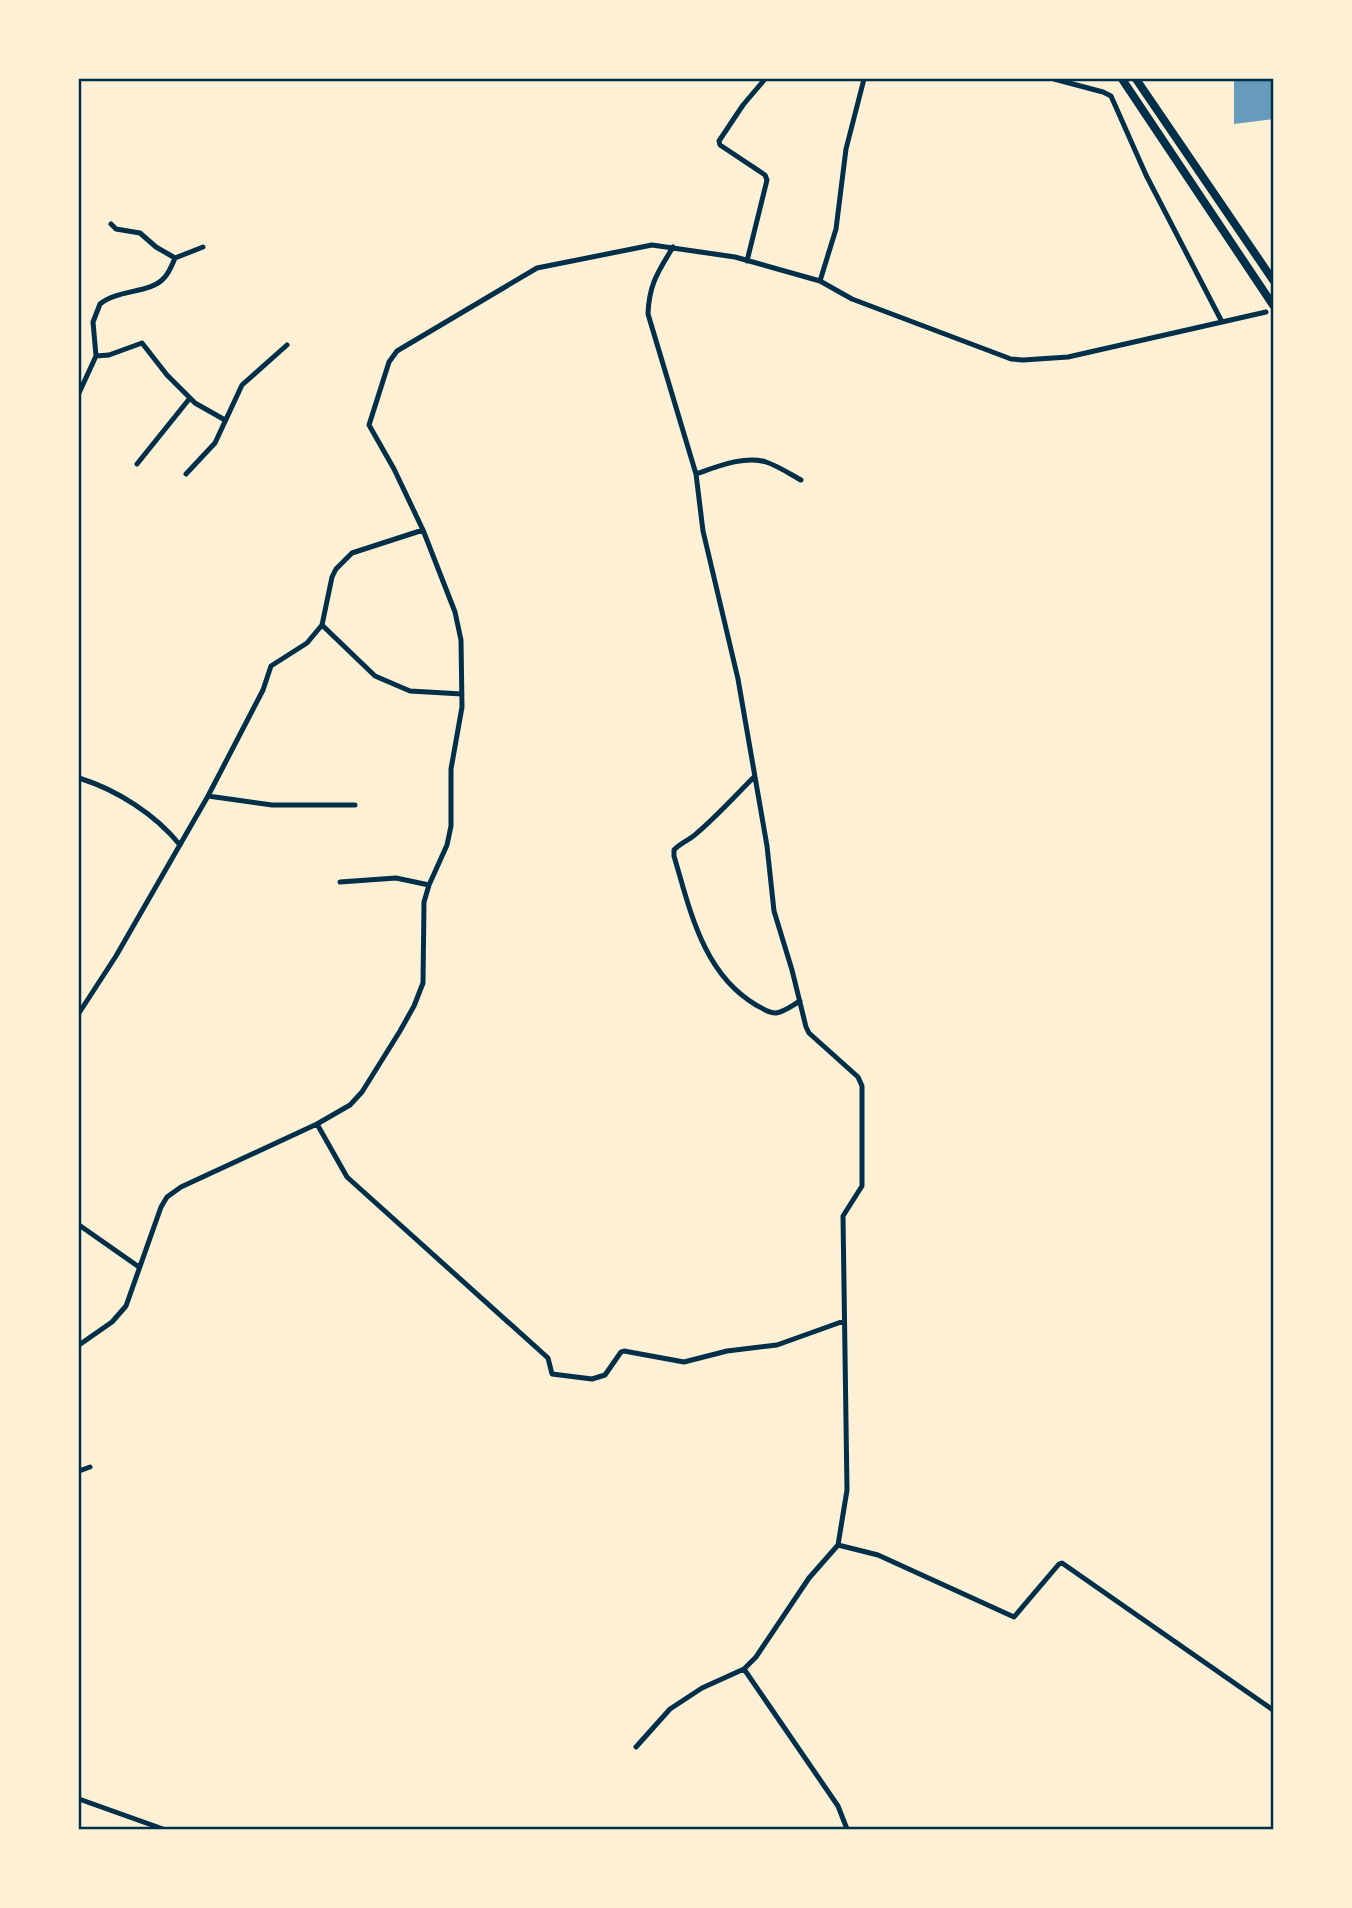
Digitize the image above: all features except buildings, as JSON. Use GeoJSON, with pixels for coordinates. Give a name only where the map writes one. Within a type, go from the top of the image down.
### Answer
{"type":"FeatureCollection","features":[{"type":"Feature","properties":{"kind":"highway"},"geometry":{"type":"LineString","coordinates":[[1122,79],[1273,305]]}},
{"type":"Feature","properties":{"kind":"highway"},"geometry":{"type":"LineString","coordinates":[[1136,79],[1273,279]]}},
{"type":"Feature","properties":{"kind":"street"},"geometry":{"type":"LineString","coordinates":[[747,261],[767,180],[765,175],[720,145],[719,141],[743,105],[765,79]]}},
{"type":"Feature","properties":{"kind":"street"},"geometry":{"type":"LineString","coordinates":[[820,281],[836,229],[846,149],[864,79]]}},
{"type":"Feature","properties":{"kind":"street"},"geometry":{"type":"LineString","coordinates":[[1054,79],[1111,96],[1146,175],[1222,322]]}},
{"type":"Feature","properties":{"kind":"street"},"geometry":{"type":"LineString","coordinates":[[111,224],[116,229],[139,233],[175,258]]}},
{"type":"Feature","properties":{"kind":"street"},"geometry":{"type":"LineString","coordinates":[[79,393],[96,356],[93,322],[100,304],[125,292],[147,289],[160,282],[175,258],[203,247]]}},
{"type":"Feature","properties":{"kind":"street"},"geometry":{"type":"LineString","coordinates":[[79,1345],[120,1316],[126,1306],[167,1197],[181,1187],[317,1124],[350,1105],[362,1092],[414,1006],[424,975],[424,911],[429,885],[450,835],[451,769],[462,714],[460,632],[424,530],[369,425],[393,355],[537,268],[636,247],[673,247],[747,261],[820,281],[852,299],[1011,359],[1068,357],[1266,313]]}},
{"type":"Feature","properties":{"kind":"street"},"geometry":{"type":"LineString","coordinates":[[636,1747],[670,1709],[710,1684],[744,1669],[756,1657],[809,1578],[838,1545],[847,1490],[844,1216],[862,1186],[862,1086],[858,1077],[809,1033],[804,1021],[774,911],[767,846],[736,672],[702,525],[696,474],[648,314],[652,284],[673,247]]}},
{"type":"Feature","properties":{"kind":"street"},"geometry":{"type":"LineString","coordinates":[[96,356],[109,355],[142,343],[167,375],[190,398],[225,420]]}},
{"type":"Feature","properties":{"kind":"street"},"geometry":{"type":"LineString","coordinates":[[186,474],[215,443],[242,385],[287,345]]}},
{"type":"Feature","properties":{"kind":"street"},"geometry":{"type":"LineString","coordinates":[[137,464],[190,398]]}},
{"type":"Feature","properties":{"kind":"street"},"geometry":{"type":"LineString","coordinates":[[696,474],[722,465],[761,461],[801,481]]}},
{"type":"Feature","properties":{"kind":"street"},"geometry":{"type":"LineString","coordinates":[[79,1013],[116,956],[208,796],[263,690],[271,666],[307,643],[322,625],[332,577],[346,557],[352,552],[424,530]]}},
{"type":"Feature","properties":{"kind":"street"},"geometry":{"type":"LineString","coordinates":[[322,625],[375,676],[410,691],[462,694]]}},
{"type":"Feature","properties":{"kind":"street"},"geometry":{"type":"LineString","coordinates":[[754,777],[706,826],[677,846],[674,856],[699,933],[716,969],[727,982],[747,1000],[768,1012],[779,1012],[800,1001]]}},
{"type":"Feature","properties":{"kind":"street"},"geometry":{"type":"LineString","coordinates":[[79,778],[99,784],[140,808],[165,828],[180,845]]}},
{"type":"Feature","properties":{"kind":"street"},"geometry":{"type":"LineString","coordinates":[[208,796],[272,805],[355,805]]}},
{"type":"Feature","properties":{"kind":"street"},"geometry":{"type":"LineString","coordinates":[[340,882],[396,878],[429,885]]}},
{"type":"Feature","properties":{"kind":"street"},"geometry":{"type":"LineString","coordinates":[[317,1124],[347,1177],[548,1358],[552,1374],[592,1379],[605,1375],[624,1351],[678,1362],[691,1362],[727,1351],[777,1345],[844,1321]]}},
{"type":"Feature","properties":{"kind":"street"},"geometry":{"type":"LineString","coordinates":[[79,1225],[139,1267]]}},
{"type":"Feature","properties":{"kind":"street"},"geometry":{"type":"LineString","coordinates":[[79,1471],[90,1467]]}},
{"type":"Feature","properties":{"kind":"street"},"geometry":{"type":"LineString","coordinates":[[838,1545],[878,1555],[1014,1617],[1062,1563],[1273,1710]]}},
{"type":"Feature","properties":{"kind":"street"},"geometry":{"type":"LineString","coordinates":[[744,1669],[838,1806],[847,1829]]}},
{"type":"Feature","properties":{"kind":"street"},"geometry":{"type":"LineString","coordinates":[[79,1799],[163,1829]]}},
{"type":"Feature","properties":{"kind":"water"},"geometry":{"type":"Polygon","coordinates":[[[1234,79],[1273,79],[1273,119],[1234,124],[1234,79]]]}}]}
